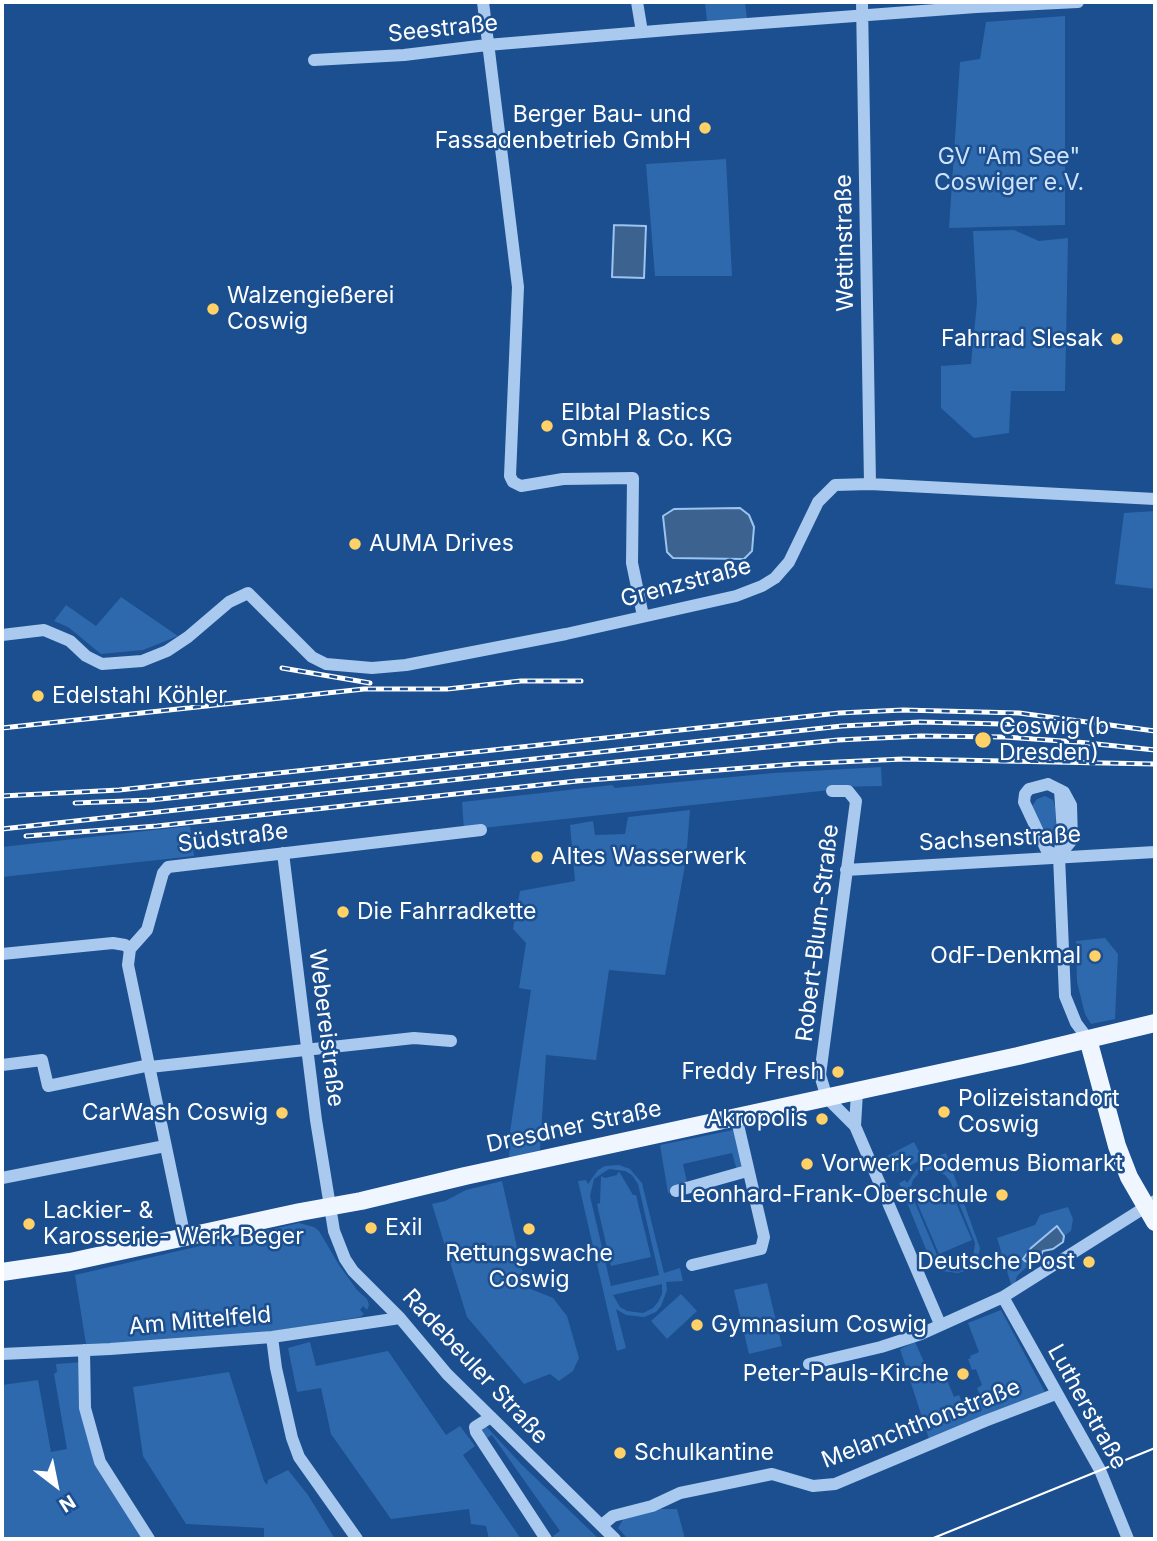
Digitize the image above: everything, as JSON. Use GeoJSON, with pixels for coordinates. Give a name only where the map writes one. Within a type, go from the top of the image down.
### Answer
{"type":"FeatureCollection","features":[{"type":"Feature","properties":{"kind":"main road","name":"Dresdner Straße"},"geometry":{"type":"LineString","coordinates":[[2,1272],[70,1262],[330,1207],[736,1116],[858,1092],[1155,1023]]}},
{"type":"Feature","properties":{"kind":"main road"},"geometry":{"type":"LineString","coordinates":[[1088,1039],[1113,1135],[1129,1177],[1152,1210]]}},
{"type":"Feature","properties":{"kind":"street"},"geometry":{"type":"LineString","coordinates":[[482,2],[518,287],[510,466],[513,482],[521,486],[562,479],[633,478],[632,562],[643,616]]}},
{"type":"Feature","properties":{"kind":"street"},"geometry":{"type":"LineString","coordinates":[[637,2],[642,32]]}},
{"type":"Feature","properties":{"kind":"street","name":"Wettinstraße"},"geometry":{"type":"LineString","coordinates":[[862,2],[870,484]]}},
{"type":"Feature","properties":{"kind":"street","name":"Seestraße"},"geometry":{"type":"LineString","coordinates":[[314,60],[404,55],[642,32],[863,17],[975,4],[1079,2]]}},
{"type":"Feature","properties":{"kind":"street","name":"Grenzstraße"},"geometry":{"type":"LineString","coordinates":[[2,635],[44,630],[70,641],[86,656],[102,664],[142,661],[167,651],[229,602],[248,593],[312,657],[326,664],[372,668],[406,665],[736,596],[762,586],[775,578],[789,562],[814,510],[823,495],[835,485],[870,484],[1155,499]]}},
{"type":"Feature","properties":{"kind":"street"},"geometry":{"type":"LineString","coordinates":[[1059,856],[1047,851],[1024,802],[1025,794],[1032,787],[1048,784],[1060,790],[1070,801],[1072,840],[1059,856],[1065,996],[1076,1023],[1088,1039]]}},
{"type":"Feature","properties":{"kind":"street","name":"Robert-Blum-Straße"},"geometry":{"type":"LineString","coordinates":[[827,1098],[820,1075],[856,801],[848,791],[832,791]]}},
{"type":"Feature","properties":{"kind":"street","name":"Südstraße"},"geometry":{"type":"LineString","coordinates":[[130,949],[148,930],[159,880],[168,867],[481,830]]}},
{"type":"Feature","properties":{"kind":"street","name":"Sachsenstraße"},"geometry":{"type":"LineString","coordinates":[[846,870],[1155,852]]}},
{"type":"Feature","properties":{"kind":"street","name":"Webereistraße"},"geometry":{"type":"LineString","coordinates":[[283,853],[306,1048],[330,1207]]}},
{"type":"Feature","properties":{"kind":"street"},"geometry":{"type":"LineString","coordinates":[[2,954],[113,943],[125,945],[130,949],[128,965],[185,1238]]}},
{"type":"Feature","properties":{"kind":"street"},"geometry":{"type":"LineString","coordinates":[[2,1065],[42,1060],[48,1086],[150,1066],[306,1048],[414,1038],[451,1041]]}},
{"type":"Feature","properties":{"kind":"street"},"geometry":{"type":"LineString","coordinates":[[855,1126],[858,1092]]}},
{"type":"Feature","properties":{"kind":"street"},"geometry":{"type":"LineString","coordinates":[[827,1098],[855,1126],[940,1324]]}},
{"type":"Feature","properties":{"kind":"street"},"geometry":{"type":"LineString","coordinates":[[692,1265],[761,1249],[764,1237],[736,1116]]}},
{"type":"Feature","properties":{"kind":"street"},"geometry":{"type":"LineString","coordinates":[[2,1178],[165,1146]]}},
{"type":"Feature","properties":{"kind":"street"},"geometry":{"type":"LineString","coordinates":[[676,1191],[747,1171]]}},
{"type":"Feature","properties":{"kind":"street","name":"Radebeuler Straße"},"geometry":{"type":"LineString","coordinates":[[330,1207],[334,1231],[353,1271],[400,1318],[447,1374],[615,1539]]}},
{"type":"Feature","properties":{"kind":"street"},"geometry":{"type":"LineString","coordinates":[[809,1364],[881,1347],[921,1334],[1003,1297],[1152,1210]]}},
{"type":"Feature","properties":{"kind":"street","name":"Lutherstraße"},"geometry":{"type":"LineString","coordinates":[[1003,1297],[1100,1470],[1129,1539]]}},
{"type":"Feature","properties":{"kind":"street","name":"Am Mittelfeld"},"geometry":{"type":"LineString","coordinates":[[2,1354],[272,1337],[400,1318]]}},
{"type":"Feature","properties":{"kind":"street"},"geometry":{"type":"LineString","coordinates":[[272,1337],[292,1438],[298,1452],[357,1539]]}},
{"type":"Feature","properties":{"kind":"street"},"geometry":{"type":"LineString","coordinates":[[84,1350],[85,1408],[100,1462],[149,1539]]}},
{"type":"Feature","properties":{"kind":"street","name":"Melanchthonstraße"},"geometry":{"type":"LineString","coordinates":[[602,1525],[613,1516],[652,1506],[680,1493],[772,1474],[813,1486],[835,1485],[1056,1394]]}},
{"type":"Feature","properties":{"kind":"street"},"geometry":{"type":"LineString","coordinates":[[491,1417],[475,1427],[476,1432],[546,1539]]}},
{"type":"Feature","properties":{"kind":"green space"},"geometry":{"type":"Polygon","coordinates":[[[705,2],[745,2],[747,19],[707,21],[705,2]]]}},
{"type":"Feature","properties":{"kind":"green space","name":"GV \"Am See\" Coswiger e.V."},"geometry":{"type":"Polygon","coordinates":[[[1065,16],[1065,225],[949,228],[960,62],[980,59],[986,22],[1065,16]]]}},
{"type":"Feature","properties":{"kind":"green space"},"geometry":{"type":"Polygon","coordinates":[[[726,159],[732,276],[655,276],[646,164],[726,159]]]}},
{"type":"Feature","properties":{"kind":"green space"},"geometry":{"type":"Polygon","coordinates":[[[1014,230],[1039,241],[1068,238],[1065,391],[1011,391],[1009,433],[974,438],[941,408],[941,366],[971,364],[977,302],[973,231],[1014,230]]]}},
{"type":"Feature","properties":{"kind":"green space"},"geometry":{"type":"Polygon","coordinates":[[[1155,511],[1155,589],[1115,584],[1124,513],[1155,511]]]}},
{"type":"Feature","properties":{"kind":"green space"},"geometry":{"type":"Polygon","coordinates":[[[121,597],[178,636],[143,650],[101,654],[68,627],[54,621],[66,605],[96,626],[121,597]]]}},
{"type":"Feature","properties":{"kind":"green space"},"geometry":{"type":"Polygon","coordinates":[[[881,767],[882,786],[831,787],[830,790],[464,830],[462,802],[612,785],[615,788],[774,773],[881,767]]]}},
{"type":"Feature","properties":{"kind":"green space"},"geometry":{"type":"Polygon","coordinates":[[[1045,796],[1053,800],[1055,806],[1057,845],[1048,846],[1032,806],[1037,799],[1045,796]]]}},
{"type":"Feature","properties":{"kind":"green space"},"geometry":{"type":"Polygon","coordinates":[[[690,810],[686,860],[665,975],[609,970],[596,1060],[546,1055],[540,1150],[509,1159],[510,1132],[531,990],[519,988],[526,943],[513,929],[520,891],[575,881],[570,825],[593,821],[595,835],[625,834],[628,817],[690,810]]]}},
{"type":"Feature","properties":{"kind":"green space"},"geometry":{"type":"Polygon","coordinates":[[[190,826],[194,856],[2,877],[2,847],[190,826]]]}},
{"type":"Feature","properties":{"kind":"green space"},"geometry":{"type":"Polygon","coordinates":[[[1105,938],[1118,954],[1115,1019],[1091,1024],[1085,1014],[1077,982],[1076,941],[1105,938]]]}},
{"type":"Feature","properties":{"kind":"green space"},"geometry":{"type":"Polygon","coordinates":[[[738,1129],[747,1171],[738,1174],[732,1153],[683,1164],[688,1187],[668,1193],[660,1145],[738,1129]]]}},
{"type":"Feature","properties":{"kind":"green space"},"geometry":{"type":"Polygon","coordinates":[[[914,1142],[923,1159],[893,1174],[885,1157],[914,1142]]]}},
{"type":"Feature","properties":{"kind":"green space"},"geometry":{"type":"Polygon","coordinates":[[[946,1153],[980,1248],[975,1264],[958,1273],[941,1271],[932,1264],[899,1183],[905,1180],[907,1183],[916,1170],[928,1164],[943,1168],[938,1156],[946,1153]],[[932,1169],[919,1173],[913,1180],[910,1191],[940,1262],[944,1267],[958,1268],[973,1258],[975,1243],[950,1181],[945,1175],[932,1169]]]}},
{"type":"Feature","properties":{"kind":"green space"},"geometry":{"type":"Polygon","coordinates":[[[619,1165],[630,1169],[642,1183],[664,1273],[680,1268],[683,1281],[666,1282],[667,1290],[656,1312],[644,1317],[626,1315],[616,1309],[626,1348],[617,1351],[578,1181],[586,1180],[588,1184],[598,1170],[605,1166],[619,1165]],[[609,1169],[594,1179],[590,1196],[611,1286],[659,1275],[638,1184],[632,1175],[625,1171],[609,1169]],[[662,1284],[613,1295],[620,1307],[627,1311],[643,1313],[658,1302],[662,1294],[662,1284]]]}},
{"type":"Feature","properties":{"kind":"green space"},"geometry":{"type":"Polygon","coordinates":[[[618,1172],[633,1195],[636,1195],[651,1257],[611,1266],[597,1204],[600,1203],[601,1176],[605,1178],[617,1175],[618,1172]]]}},
{"type":"Feature","properties":{"kind":"green space"},"geometry":{"type":"Polygon","coordinates":[[[502,1181],[526,1287],[553,1298],[567,1316],[579,1358],[573,1371],[559,1381],[550,1374],[524,1384],[467,1317],[432,1204],[445,1201],[466,1190],[502,1181]]]}},
{"type":"Feature","properties":{"kind":"green space"},"geometry":{"type":"Polygon","coordinates":[[[948,1184],[972,1240],[939,1254],[915,1198],[948,1184]]]}},
{"type":"Feature","properties":{"kind":"green space"},"geometry":{"type":"Polygon","coordinates":[[[1068,1207],[1073,1219],[1071,1231],[1064,1236],[1057,1226],[1031,1248],[1025,1261],[1031,1263],[1017,1276],[1013,1291],[997,1238],[1035,1225],[1040,1215],[1068,1207]]]}},
{"type":"Feature","properties":{"kind":"green space"},"geometry":{"type":"Polygon","coordinates":[[[299,1223],[319,1231],[339,1265],[367,1299],[369,1305],[367,1310],[363,1306],[360,1310],[364,1314],[360,1317],[261,1333],[86,1344],[75,1275],[299,1223]]]}},
{"type":"Feature","properties":{"kind":"green space"},"geometry":{"type":"Polygon","coordinates":[[[767,1283],[782,1346],[749,1354],[734,1290],[767,1283]]]}},
{"type":"Feature","properties":{"kind":"green space"},"geometry":{"type":"Polygon","coordinates":[[[681,1294],[697,1311],[667,1339],[651,1321],[681,1294]]]}},
{"type":"Feature","properties":{"kind":"green space"},"geometry":{"type":"Polygon","coordinates":[[[1001,1310],[1045,1392],[929,1439],[900,1349],[915,1342],[929,1373],[942,1367],[946,1369],[954,1397],[959,1395],[964,1407],[982,1399],[977,1388],[982,1385],[976,1369],[972,1370],[968,1359],[979,1352],[968,1323],[1001,1310]]]}},
{"type":"Feature","properties":{"kind":"green space"},"geometry":{"type":"Polygon","coordinates":[[[310,1342],[316,1366],[388,1351],[446,1435],[460,1426],[475,1446],[463,1455],[521,1539],[489,1539],[486,1526],[471,1524],[469,1509],[391,1519],[331,1434],[321,1388],[297,1392],[288,1348],[310,1342]]]}},
{"type":"Feature","properties":{"kind":"green space"},"geometry":{"type":"Polygon","coordinates":[[[83,1362],[96,1448],[149,1539],[2,1539],[2,1385],[38,1380],[51,1452],[67,1449],[54,1374],[57,1372],[56,1364],[83,1362]]]}},
{"type":"Feature","properties":{"kind":"green space"},"geometry":{"type":"Polygon","coordinates":[[[229,1372],[264,1481],[267,1485],[268,1480],[288,1470],[308,1495],[335,1539],[264,1539],[264,1528],[186,1524],[143,1456],[133,1387],[229,1372]]]}},
{"type":"Feature","properties":{"kind":"green space"},"geometry":{"type":"Polygon","coordinates":[[[485,1425],[521,1464],[599,1539],[555,1539],[553,1536],[560,1531],[492,1435],[485,1439],[479,1428],[485,1425]]]}},
{"type":"Feature","properties":{"kind":"green space"},"geometry":{"type":"Polygon","coordinates":[[[659,1509],[677,1509],[685,1539],[628,1539],[618,1528],[624,1518],[659,1509]]]}},
{"type":"Feature","properties":{"kind":"shaded area"},"geometry":{"type":"Polygon","coordinates":[[[614,225],[646,226],[644,278],[612,277],[614,225]]]}},
{"type":"Feature","properties":{"kind":"shaded area"},"geometry":{"type":"Polygon","coordinates":[[[740,508],[749,515],[754,527],[752,551],[744,559],[673,558],[667,552],[663,516],[674,509],[740,508]]]}},
{"type":"Feature","properties":{"kind":"shaded area"},"geometry":{"type":"Polygon","coordinates":[[[1057,1226],[1064,1236],[1063,1242],[1053,1249],[1043,1251],[1041,1256],[1031,1263],[1025,1261],[1023,1259],[1031,1248],[1057,1226]]]}},
{"type":"Feature","properties":{"kind":"tram line"},"geometry":{"type":"LineString","coordinates":[[931,1539],[1155,1448]]}},
{"type":"Feature","properties":{"kind":"railway"},"geometry":{"type":"LineString","coordinates":[[282,668],[370,683]]}},
{"type":"Feature","properties":{"kind":"railway"},"geometry":{"type":"LineString","coordinates":[[2,728],[364,689],[447,689],[521,681],[581,681]]}},
{"type":"Feature","properties":{"kind":"railway"},"geometry":{"type":"LineString","coordinates":[[2,796],[119,790],[839,713],[903,710],[1019,713],[1155,731]]}},
{"type":"Feature","properties":{"kind":"railway"},"geometry":{"type":"LineString","coordinates":[[75,803],[151,800],[842,726],[920,722],[1044,725]]}},
{"type":"Feature","properties":{"kind":"railway"},"geometry":{"type":"LineString","coordinates":[[2,829],[838,740],[921,736],[1005,737],[1155,750]]}},
{"type":"Feature","properties":{"kind":"railway"},"geometry":{"type":"LineString","coordinates":[[26,836],[157,826],[577,781],[796,764],[903,759],[1155,764]]}},
{"type":"Feature","properties":{"kind":"place","name":"Berger Bau- und Fassadenbetrieb GmbH"},"geometry":{"type":"Point","coordinates":[705,128]}},
{"type":"Feature","properties":{"kind":"place","name":"Walzengießerei Coswig"},"geometry":{"type":"Point","coordinates":[213,309]}},
{"type":"Feature","properties":{"kind":"place","name":"Fahrrad Slesak"},"geometry":{"type":"Point","coordinates":[1117,339]}},
{"type":"Feature","properties":{"kind":"place","name":"Elbtal Plastics GmbH & Co. KG"},"geometry":{"type":"Point","coordinates":[547,426]}},
{"type":"Feature","properties":{"kind":"place","name":"AUMA Drives"},"geometry":{"type":"Point","coordinates":[355,544]}},
{"type":"Feature","properties":{"kind":"place","name":"Edelstahl Köhler"},"geometry":{"type":"Point","coordinates":[38,696]}},
{"type":"Feature","properties":{"kind":"place","name":"Coswig (b Dresden)"},"geometry":{"type":"Point","coordinates":[983,740]}},
{"type":"Feature","properties":{"kind":"place","name":"Altes Wasserwerk"},"geometry":{"type":"Point","coordinates":[537,857]}},
{"type":"Feature","properties":{"kind":"place","name":"Die Fahrradkette"},"geometry":{"type":"Point","coordinates":[343,912]}},
{"type":"Feature","properties":{"kind":"place","name":"OdF-Denkmal"},"geometry":{"type":"Point","coordinates":[1095,956]}},
{"type":"Feature","properties":{"kind":"place","name":"Freddy Fresh"},"geometry":{"type":"Point","coordinates":[838,1072]}},
{"type":"Feature","properties":{"kind":"place","name":"Polizeistandort Coswig"},"geometry":{"type":"Point","coordinates":[944,1112]}},
{"type":"Feature","properties":{"kind":"place","name":"CarWash Coswig"},"geometry":{"type":"Point","coordinates":[282,1113]}},
{"type":"Feature","properties":{"kind":"place","name":"Akropolis"},"geometry":{"type":"Point","coordinates":[822,1119]}},
{"type":"Feature","properties":{"kind":"place","name":"Vorwerk Podemus Biomarkt"},"geometry":{"type":"Point","coordinates":[807,1164]}},
{"type":"Feature","properties":{"kind":"place","name":"Leonhard-Frank-Oberschule"},"geometry":{"type":"Point","coordinates":[1002,1195]}},
{"type":"Feature","properties":{"kind":"place","name":"Lackier- & Karosserie- Werk Beger"},"geometry":{"type":"Point","coordinates":[29,1224]}},
{"type":"Feature","properties":{"kind":"place","name":"Exil"},"geometry":{"type":"Point","coordinates":[371,1228]}},
{"type":"Feature","properties":{"kind":"place","name":"Rettungswache Coswig"},"geometry":{"type":"Point","coordinates":[529,1229]}},
{"type":"Feature","properties":{"kind":"place","name":"Deutsche Post"},"geometry":{"type":"Point","coordinates":[1089,1262]}},
{"type":"Feature","properties":{"kind":"place","name":"Gymnasium Coswig"},"geometry":{"type":"Point","coordinates":[697,1325]}},
{"type":"Feature","properties":{"kind":"place","name":"Peter-Pauls-Kirche"},"geometry":{"type":"Point","coordinates":[963,1374]}},
{"type":"Feature","properties":{"kind":"place","name":"Schulkantine"},"geometry":{"type":"Point","coordinates":[620,1453]}}]}
